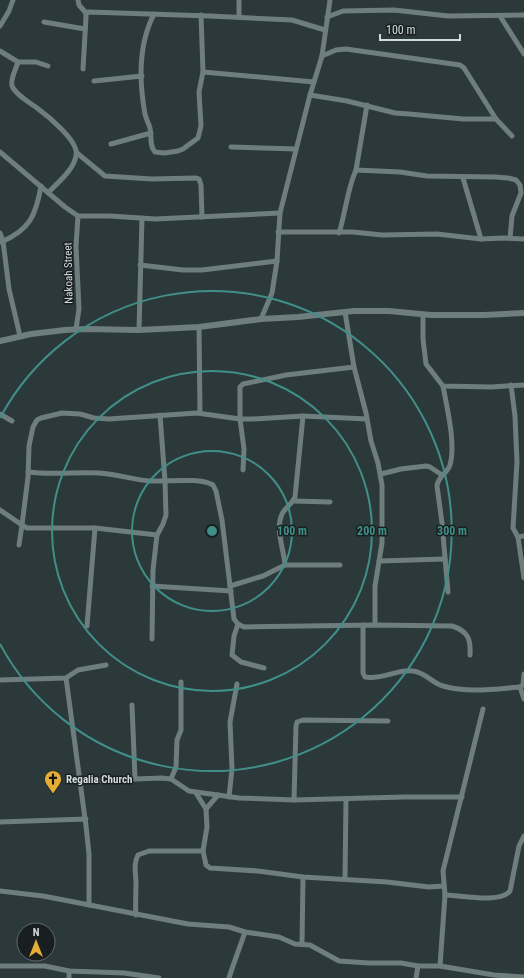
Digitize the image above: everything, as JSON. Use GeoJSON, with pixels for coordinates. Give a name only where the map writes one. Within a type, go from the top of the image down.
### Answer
{"type":"FeatureCollection","features":[{"type":"Feature","properties":{"kind":"street"},"geometry":{"type":"LineString","coordinates":[[0,26],[9,12],[13,0]]}},
{"type":"Feature","properties":{"kind":"street"},"geometry":{"type":"LineString","coordinates":[[78,0],[79,5],[86,13],[83,69]]}},
{"type":"Feature","properties":{"kind":"street"},"geometry":{"type":"LineString","coordinates":[[239,0],[239,17]]}},
{"type":"Feature","properties":{"kind":"street"},"geometry":{"type":"LineString","coordinates":[[261,319],[272,294],[277,262],[280,213],[310,95],[322,56],[330,0]]}},
{"type":"Feature","properties":{"kind":"street"},"geometry":{"type":"LineString","coordinates":[[327,17],[343,11],[394,10],[443,16],[524,15]]}},
{"type":"Feature","properties":{"kind":"street"},"geometry":{"type":"LineString","coordinates":[[86,13],[201,15],[292,20],[325,30]]}},
{"type":"Feature","properties":{"kind":"street"},"geometry":{"type":"LineString","coordinates":[[154,14],[148,27],[143,46],[142,76],[145,115],[151,133],[152,147],[153,150],[159,153],[183,149],[198,138],[201,126],[199,92],[203,72],[201,15]]}},
{"type":"Feature","properties":{"kind":"street"},"geometry":{"type":"LineString","coordinates":[[500,16],[524,54]]}},
{"type":"Feature","properties":{"kind":"street"},"geometry":{"type":"LineString","coordinates":[[44,22],[85,29]]}},
{"type":"Feature","properties":{"kind":"street"},"geometry":{"type":"LineString","coordinates":[[322,56],[336,50],[346,49],[460,65],[464,68],[496,119],[512,136]]}},
{"type":"Feature","properties":{"kind":"street"},"geometry":{"type":"LineString","coordinates":[[0,51],[18,62],[36,62],[48,66]]}},
{"type":"Feature","properties":{"kind":"street"},"geometry":{"type":"LineString","coordinates":[[18,62],[12,79],[14,90],[49,117],[70,138],[77,153],[105,176],[152,179],[199,179],[202,217]]}},
{"type":"Feature","properties":{"kind":"street"},"geometry":{"type":"LineString","coordinates":[[203,72],[314,82]]}},
{"type":"Feature","properties":{"kind":"street"},"geometry":{"type":"LineString","coordinates":[[94,81],[142,76]]}},
{"type":"Feature","properties":{"kind":"street"},"geometry":{"type":"LineString","coordinates":[[310,95],[367,105],[395,113],[463,119],[496,119]]}},
{"type":"Feature","properties":{"kind":"street"},"geometry":{"type":"LineString","coordinates":[[339,232],[344,217],[351,182],[356,170],[367,105]]}},
{"type":"Feature","properties":{"kind":"street"},"geometry":{"type":"LineString","coordinates":[[111,144],[151,133]]}},
{"type":"Feature","properties":{"kind":"street"},"geometry":{"type":"LineString","coordinates":[[231,147],[296,149]]}},
{"type":"Feature","properties":{"kind":"street"},"geometry":{"type":"LineString","coordinates":[[0,152],[48,193],[78,216],[110,216],[155,219],[280,213]]}},
{"type":"Feature","properties":{"kind":"street"},"geometry":{"type":"LineString","coordinates":[[48,193],[70,168],[76,158],[77,153]]}},
{"type":"Feature","properties":{"kind":"street"},"geometry":{"type":"LineString","coordinates":[[356,170],[400,172],[427,176],[463,178],[508,178],[519,182],[521,193],[512,216],[510,238]]}},
{"type":"Feature","properties":{"kind":"street"},"geometry":{"type":"LineString","coordinates":[[463,178],[481,239]]}},
{"type":"Feature","properties":{"kind":"street"},"geometry":{"type":"LineString","coordinates":[[2,241],[24,229],[30,222],[35,212],[41,186]]}},
{"type":"Feature","properties":{"kind":"street","name":"Nakoah Street"},"geometry":{"type":"LineString","coordinates":[[76,329],[79,309],[76,246],[78,216]]}},
{"type":"Feature","properties":{"kind":"street"},"geometry":{"type":"LineString","coordinates":[[138,330],[142,218]]}},
{"type":"Feature","properties":{"kind":"street"},"geometry":{"type":"LineString","coordinates":[[278,232],[339,232],[382,235],[437,234],[481,239],[524,239]]}},
{"type":"Feature","properties":{"kind":"street"},"geometry":{"type":"LineString","coordinates":[[0,233],[9,289],[20,336]]}},
{"type":"Feature","properties":{"kind":"street"},"geometry":{"type":"LineString","coordinates":[[140,264],[182,270],[202,270],[277,262]]}},
{"type":"Feature","properties":{"kind":"street"},"geometry":{"type":"LineString","coordinates":[[0,341],[20,336],[76,329],[138,330],[199,327],[261,319],[345,312],[374,311],[422,315],[484,315],[524,313]]}},
{"type":"Feature","properties":{"kind":"street"},"geometry":{"type":"LineString","coordinates":[[345,312],[354,367],[381,474],[383,522],[382,543],[375,586],[375,625]]}},
{"type":"Feature","properties":{"kind":"street"},"geometry":{"type":"LineString","coordinates":[[422,315],[426,364],[443,386],[452,440],[450,467],[437,482],[448,592]]}},
{"type":"Feature","properties":{"kind":"street"},"geometry":{"type":"LineString","coordinates":[[199,327],[200,413]]}},
{"type":"Feature","properties":{"kind":"street"},"geometry":{"type":"LineString","coordinates":[[243,470],[244,449],[240,419],[239,392],[240,387],[243,384],[286,374],[354,367]]}},
{"type":"Feature","properties":{"kind":"street"},"geometry":{"type":"LineString","coordinates":[[443,386],[491,387],[524,385]]}},
{"type":"Feature","properties":{"kind":"street"},"geometry":{"type":"LineString","coordinates":[[511,386],[515,416],[516,455],[513,528],[518,537],[524,578]]}},
{"type":"Feature","properties":{"kind":"street"},"geometry":{"type":"LineString","coordinates":[[19,545],[28,472],[29,446],[33,427],[37,420],[41,418],[62,413],[80,414],[94,418],[108,418],[200,413],[240,419],[303,416],[367,419]]}},
{"type":"Feature","properties":{"kind":"street"},"geometry":{"type":"LineString","coordinates":[[0,414],[12,421]]}},
{"type":"Feature","properties":{"kind":"street"},"geometry":{"type":"LineString","coordinates":[[152,639],[152,586],[157,535],[166,515],[160,415]]}},
{"type":"Feature","properties":{"kind":"street"},"geometry":{"type":"LineString","coordinates":[[285,565],[280,519],[283,512],[295,497],[303,416]]}},
{"type":"Feature","properties":{"kind":"street"},"geometry":{"type":"LineString","coordinates":[[381,474],[400,469],[430,466],[435,472],[442,476]]}},
{"type":"Feature","properties":{"kind":"street"},"geometry":{"type":"LineString","coordinates":[[28,472],[59,474],[97,473],[146,480],[187,480],[210,483],[214,487],[222,520],[234,619],[238,624],[244,627],[363,625],[452,626],[460,628],[468,635],[470,642],[470,655]]}},
{"type":"Feature","properties":{"kind":"street"},"geometry":{"type":"LineString","coordinates":[[293,501],[330,502]]}},
{"type":"Feature","properties":{"kind":"street"},"geometry":{"type":"LineString","coordinates":[[0,510],[27,528],[95,528],[157,535]]}},
{"type":"Feature","properties":{"kind":"street"},"geometry":{"type":"LineString","coordinates":[[87,626],[95,528]]}},
{"type":"Feature","properties":{"kind":"street"},"geometry":{"type":"LineString","coordinates":[[518,537],[524,536]]}},
{"type":"Feature","properties":{"kind":"street"},"geometry":{"type":"LineString","coordinates":[[379,561],[445,559]]}},
{"type":"Feature","properties":{"kind":"street"},"geometry":{"type":"LineString","coordinates":[[152,586],[231,588],[263,576],[285,565],[340,566]]}},
{"type":"Feature","properties":{"kind":"street"},"geometry":{"type":"LineString","coordinates":[[238,624],[234,636],[232,655],[241,662],[264,668]]}},
{"type":"Feature","properties":{"kind":"street"},"geometry":{"type":"LineString","coordinates":[[363,625],[363,673],[365,677],[384,676],[399,672],[411,671],[419,672],[436,683],[450,687],[474,689],[520,687]]}},
{"type":"Feature","properties":{"kind":"street"},"geometry":{"type":"LineString","coordinates":[[0,680],[66,678],[78,670],[106,665]]}},
{"type":"Feature","properties":{"kind":"street"},"geometry":{"type":"LineString","coordinates":[[520,687],[523,685],[524,674]]}},
{"type":"Feature","properties":{"kind":"street"},"geometry":{"type":"LineString","coordinates":[[66,678],[86,819],[89,854],[89,905]]}},
{"type":"Feature","properties":{"kind":"street"},"geometry":{"type":"LineString","coordinates":[[171,779],[176,767],[177,740],[181,730],[181,682]]}},
{"type":"Feature","properties":{"kind":"street"},"geometry":{"type":"LineString","coordinates":[[229,797],[232,769],[230,722],[236,684]]}},
{"type":"Feature","properties":{"kind":"street"},"geometry":{"type":"LineString","coordinates":[[520,687],[524,699]]}},
{"type":"Feature","properties":{"kind":"street"},"geometry":{"type":"LineString","coordinates":[[132,705],[135,778]]}},
{"type":"Feature","properties":{"kind":"street"},"geometry":{"type":"LineString","coordinates":[[440,966],[445,895],[443,872],[483,710]]}},
{"type":"Feature","properties":{"kind":"street"},"geometry":{"type":"LineString","coordinates":[[294,800],[297,722],[303,720],[388,721]]}},
{"type":"Feature","properties":{"kind":"street"},"geometry":{"type":"LineString","coordinates":[[80,781],[162,778],[171,779],[189,791],[196,793],[239,798],[294,800],[462,797]]}},
{"type":"Feature","properties":{"kind":"street"},"geometry":{"type":"LineString","coordinates":[[196,793],[206,809],[207,827],[203,852],[206,865],[210,868],[258,871],[303,877],[387,882],[429,887],[444,886]]}},
{"type":"Feature","properties":{"kind":"street"},"geometry":{"type":"LineString","coordinates":[[206,809],[218,795]]}},
{"type":"Feature","properties":{"kind":"street"},"geometry":{"type":"LineString","coordinates":[[344,879],[346,799]]}},
{"type":"Feature","properties":{"kind":"street"},"geometry":{"type":"LineString","coordinates":[[0,822],[86,819]]}},
{"type":"Feature","properties":{"kind":"street"},"geometry":{"type":"LineString","coordinates":[[445,895],[493,898],[508,894],[524,836]]}},
{"type":"Feature","properties":{"kind":"street"},"geometry":{"type":"LineString","coordinates":[[136,915],[136,881],[134,869],[135,861],[138,855],[149,851],[203,852]]}},
{"type":"Feature","properties":{"kind":"street"},"geometry":{"type":"LineString","coordinates":[[302,944],[303,877]]}},
{"type":"Feature","properties":{"kind":"street"},"geometry":{"type":"LineString","coordinates":[[0,891],[43,896],[136,915],[188,924],[229,927],[245,932],[278,937],[291,943],[310,945],[318,948],[339,961],[440,966],[494,975],[524,977]]}},
{"type":"Feature","properties":{"kind":"street"},"geometry":{"type":"LineString","coordinates":[[229,978],[237,951],[245,932]]}},
{"type":"Feature","properties":{"kind":"street"},"geometry":{"type":"LineString","coordinates":[[0,966],[45,966],[69,970],[124,973],[159,978]]}},
{"type":"Feature","properties":{"kind":"street"},"geometry":{"type":"LineString","coordinates":[[416,978],[418,966]]}},
{"type":"Feature","properties":{"kind":"street"},"geometry":{"type":"LineString","coordinates":[[69,970],[69,978]]}},
{"type":"Feature","properties":{"kind":"place","name":"Regalia Church"},"geometry":{"type":"Point","coordinates":[53,794]}}]}
